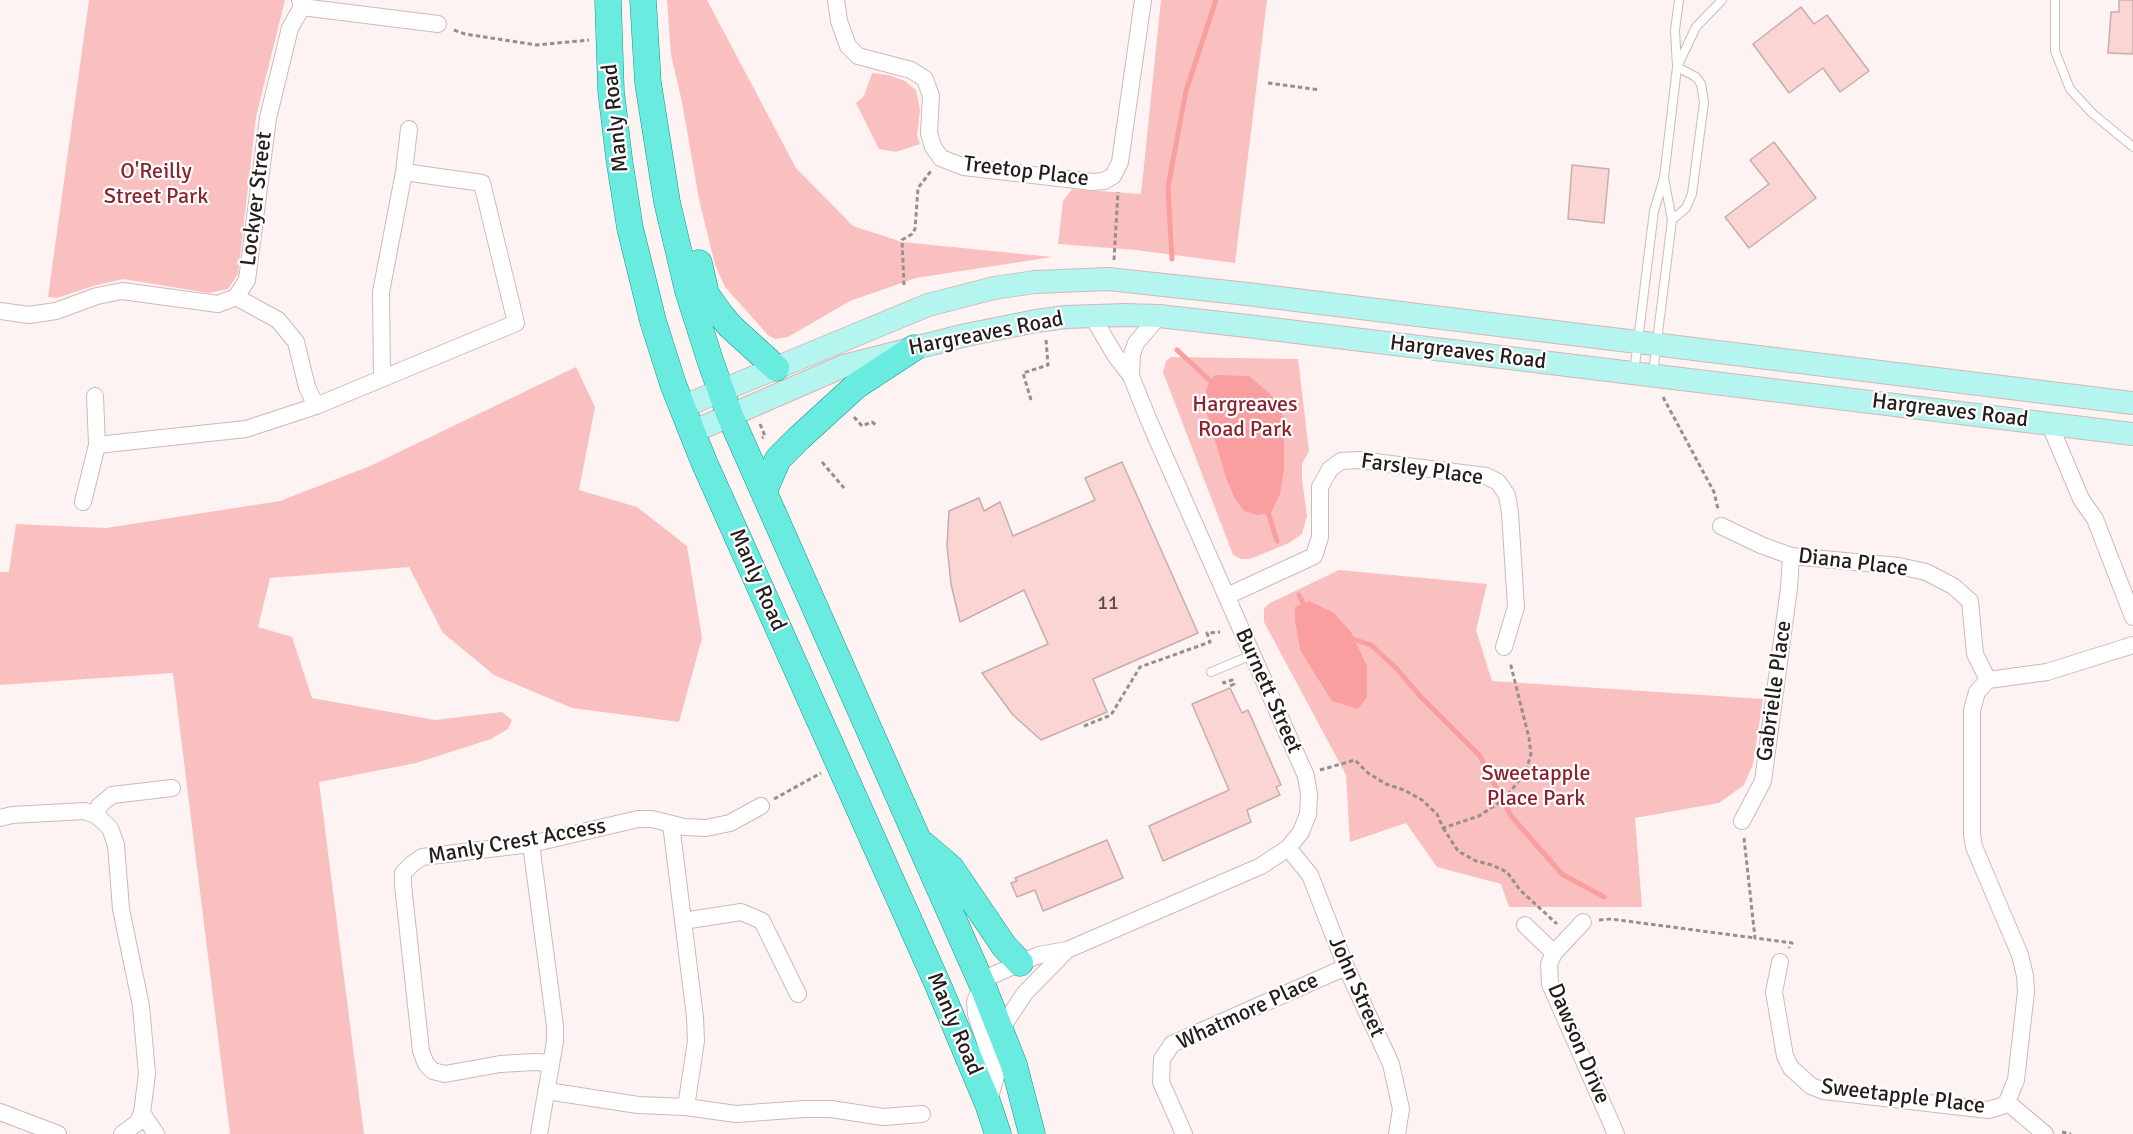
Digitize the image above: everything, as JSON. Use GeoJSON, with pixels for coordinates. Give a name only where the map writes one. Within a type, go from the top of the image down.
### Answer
{"type":"FeatureCollection","features":[{"type":"Feature","properties":{"kind":"main road","name":"Manly Road"},"geometry":{"type":"LineString","coordinates":[[608,0],[611,90],[630,228],[653,321],[682,407],[938,985],[988,1104],[998,1134]]}},
{"type":"Feature","properties":{"kind":"main road","name":"Manly Road"},"geometry":{"type":"LineString","coordinates":[[643,0],[647,74],[667,202],[688,291],[721,391],[730,416],[1001,1029],[1025,1103],[1032,1134]]}},
{"type":"Feature","properties":{"kind":"main road"},"geometry":{"type":"LineString","coordinates":[[654,125],[674,151],[706,294],[730,326],[776,368]]}},
{"type":"Feature","properties":{"kind":"main road","name":"Hargreaves Road"},"geometry":{"type":"LineString","coordinates":[[682,407],[928,304],[994,288],[1069,279],[1142,282],[2133,403]]}},
{"type":"Feature","properties":{"kind":"main road","name":"Hargreaves Road"},"geometry":{"type":"LineString","coordinates":[[692,432],[844,366],[966,335],[1036,321],[1092,316],[1159,316],[2049,423]]}},
{"type":"Feature","properties":{"kind":"main road"},"geometry":{"type":"LineString","coordinates":[[764,491],[778,459],[799,438],[856,386],[914,348]]}},
{"type":"Feature","properties":{"kind":"main road"},"geometry":{"type":"LineString","coordinates":[[2049,423],[2133,434]]}},
{"type":"Feature","properties":{"kind":"main road"},"geometry":{"type":"LineString","coordinates":[[919,841],[951,868],[1004,946],[1020,963]]}},
{"type":"Feature","properties":{"kind":"street","name":"Treetop Place"},"geometry":{"type":"LineString","coordinates":[[836,0],[848,46],[858,56],[911,70],[925,78],[932,96],[929,133],[933,147],[941,158],[964,166],[1093,182],[1104,181],[1113,176],[1120,162],[1143,0]]}},
{"type":"Feature","properties":{"kind":"street"},"geometry":{"type":"LineString","coordinates":[[301,4],[438,24]]}},
{"type":"Feature","properties":{"kind":"street","name":"Lockyer Street"},"geometry":{"type":"LineString","coordinates":[[0,311],[29,315],[56,311],[97,296],[122,291],[218,304],[236,297],[247,280],[268,118],[290,28],[301,4]]}},
{"type":"Feature","properties":{"kind":"street"},"geometry":{"type":"LineString","coordinates":[[382,379],[381,292],[404,172],[409,129]]}},
{"type":"Feature","properties":{"kind":"street"},"geometry":{"type":"LineString","coordinates":[[97,445],[246,429],[316,406],[516,323],[482,183],[404,172]]}},
{"type":"Feature","properties":{"kind":"street"},"geometry":{"type":"LineString","coordinates":[[236,297],[278,320],[296,342],[307,387],[316,406]]}},
{"type":"Feature","properties":{"kind":"street","name":"Burnett Street"},"geometry":{"type":"LineString","coordinates":[[982,984],[991,976],[1020,963],[1039,955],[1067,950],[1261,866],[1288,848],[1301,832],[1308,814],[1309,795],[1306,776],[1149,422],[1131,376],[1092,316]]}},
{"type":"Feature","properties":{"kind":"street"},"geometry":{"type":"LineString","coordinates":[[1131,376],[1132,354],[1136,343],[1159,316]]}},
{"type":"Feature","properties":{"kind":"street"},"geometry":{"type":"LineString","coordinates":[[83,502],[97,445],[95,396]]}},
{"type":"Feature","properties":{"kind":"street","name":"Hargreaves Road"},"geometry":{"type":"LineString","coordinates":[[2049,423],[2081,499],[2095,519],[2133,617]]}},
{"type":"Feature","properties":{"kind":"street","name":"Farsley Place"},"geometry":{"type":"LineString","coordinates":[[1227,597],[1314,556],[1320,537],[1320,487],[1330,469],[1341,461],[1359,460],[1486,476],[1498,482],[1507,495],[1510,513],[1516,607],[1504,647]]}},
{"type":"Feature","properties":{"kind":"street","name":"Diana Place"},"geometry":{"type":"LineString","coordinates":[[1721,526],[1791,556],[1899,566],[1926,572],[1953,586],[1970,601],[1975,654],[1988,680]]}},
{"type":"Feature","properties":{"kind":"street","name":"Gabrielle Place"},"geometry":{"type":"LineString","coordinates":[[1742,821],[1763,781],[1789,588],[1791,556]]}},
{"type":"Feature","properties":{"kind":"street"},"geometry":{"type":"LineString","coordinates":[[1988,680],[2047,672],[2133,645]]}},
{"type":"Feature","properties":{"kind":"street","name":"Sweetapple Place"},"geometry":{"type":"LineString","coordinates":[[1780,962],[1774,992],[1785,1056],[1791,1068],[1811,1086],[1824,1090],[1988,1110],[2007,1102],[2016,1080],[2026,984],[2020,955],[1978,859],[1972,834],[1972,710],[1977,692],[1988,680]]}},
{"type":"Feature","properties":{"kind":"street"},"geometry":{"type":"LineString","coordinates":[[97,816],[99,806],[112,795],[172,788]]}},
{"type":"Feature","properties":{"kind":"street","name":"Manly Crest Access"},"geometry":{"type":"LineString","coordinates":[[550,1064],[535,1062],[500,1064],[445,1074],[433,1071],[426,1064],[421,1051],[402,885],[403,873],[422,857],[531,844],[638,819],[652,819],[684,827],[706,828],[730,824],[761,806]]}},
{"type":"Feature","properties":{"kind":"street"},"geometry":{"type":"LineString","coordinates":[[0,818],[12,814],[85,811],[97,816],[110,828],[116,845],[121,909],[141,1006],[147,1074],[142,1113],[137,1123],[122,1134]]}},
{"type":"Feature","properties":{"kind":"street"},"geometry":{"type":"LineString","coordinates":[[670,824],[696,1033],[686,1107]]}},
{"type":"Feature","properties":{"kind":"street"},"geometry":{"type":"LineString","coordinates":[[531,844],[555,1026],[555,1041],[539,1134]]}},
{"type":"Feature","properties":{"kind":"street","name":"John Street"},"geometry":{"type":"LineString","coordinates":[[1288,848],[1310,875],[1346,968],[1391,1064],[1401,1109],[1397,1134]]}},
{"type":"Feature","properties":{"kind":"street"},"geometry":{"type":"LineString","coordinates":[[683,921],[741,912],[762,921],[798,994]]}},
{"type":"Feature","properties":{"kind":"street"},"geometry":{"type":"LineString","coordinates":[[1525,925],[1554,953],[1583,922]]}},
{"type":"Feature","properties":{"kind":"street","name":"Burnett Street"},"geometry":{"type":"LineString","coordinates":[[1001,1029],[1025,993],[1067,950]]}},
{"type":"Feature","properties":{"kind":"street","name":"Dawson Drive"},"geometry":{"type":"LineString","coordinates":[[1554,953],[1549,964],[1550,984],[1616,1134]]}},
{"type":"Feature","properties":{"kind":"street","name":"Whatmore Place"},"geometry":{"type":"LineString","coordinates":[[1184,1134],[1161,1082],[1162,1059],[1172,1044],[1346,968]]}},
{"type":"Feature","properties":{"kind":"street"},"geometry":{"type":"LineString","coordinates":[[982,984],[975,1002],[976,1014],[996,1076],[988,1104]]}},
{"type":"Feature","properties":{"kind":"street"},"geometry":{"type":"LineString","coordinates":[[547,1091],[638,1105],[686,1107],[736,1114],[831,1109],[883,1117],[922,1114]]}},
{"type":"Feature","properties":{"kind":"street"},"geometry":{"type":"LineString","coordinates":[[2007,1102],[2045,1134]]}},
{"type":"Feature","properties":{"kind":"street"},"geometry":{"type":"LineString","coordinates":[[0,1112],[58,1134]]}},
{"type":"Feature","properties":{"kind":"street"},"geometry":{"type":"LineString","coordinates":[[142,1113],[156,1134]]}},
{"type":"Feature","properties":{"kind":"lane"},"geometry":{"type":"LineString","coordinates":[[1643,375],[1647,344],[1654,212],[1664,178],[1677,67],[1675,30],[1678,0]]}},
{"type":"Feature","properties":{"kind":"lane"},"geometry":{"type":"LineString","coordinates":[[1677,67],[1696,27],[1722,0]]}},
{"type":"Feature","properties":{"kind":"lane"},"geometry":{"type":"LineString","coordinates":[[2055,0],[2055,51],[2070,89],[2092,113],[2133,147]]}},
{"type":"Feature","properties":{"kind":"lane"},"geometry":{"type":"LineString","coordinates":[[1672,220],[1686,208],[1692,194],[1704,102],[1701,84],[1696,77],[1677,67]]}},
{"type":"Feature","properties":{"kind":"lane"},"geometry":{"type":"LineString","coordinates":[[1643,375],[1672,220],[1671,203],[1664,178]]}},
{"type":"Feature","properties":{"kind":"lane"},"geometry":{"type":"LineString","coordinates":[[1211,672],[1252,655]]}},
{"type":"Feature","properties":{"kind":"path"},"geometry":{"type":"LineString","coordinates":[[438,24],[465,34],[537,45],[590,40]]}},
{"type":"Feature","properties":{"kind":"path"},"geometry":{"type":"LineString","coordinates":[[1268,83],[1320,90]]}},
{"type":"Feature","properties":{"kind":"path"},"geometry":{"type":"LineString","coordinates":[[904,285],[902,240],[912,234],[915,229],[918,188],[941,158]]}},
{"type":"Feature","properties":{"kind":"path"},"geometry":{"type":"LineString","coordinates":[[1113,176],[1118,188],[1114,260]]}},
{"type":"Feature","properties":{"kind":"path"},"geometry":{"type":"LineString","coordinates":[[1032,400],[1023,373],[1048,365],[1046,340]]}},
{"type":"Feature","properties":{"kind":"path"},"geometry":{"type":"LineString","coordinates":[[1663,396],[1714,492],[1721,526]]}},
{"type":"Feature","properties":{"kind":"path"},"geometry":{"type":"LineString","coordinates":[[851,414],[862,426],[872,422],[876,425]]}},
{"type":"Feature","properties":{"kind":"path"},"geometry":{"type":"LineString","coordinates":[[759,421],[765,436],[760,439]]}},
{"type":"Feature","properties":{"kind":"path"},"geometry":{"type":"LineString","coordinates":[[822,462],[844,488]]}},
{"type":"Feature","properties":{"kind":"path"},"geometry":{"type":"LineString","coordinates":[[1084,726],[1111,715],[1140,667],[1210,642],[1207,633],[1220,632]]}},
{"type":"Feature","properties":{"kind":"path"},"geometry":{"type":"LineString","coordinates":[[1443,828],[1479,816],[1500,802],[1526,771],[1531,754],[1529,738],[1511,665],[1504,647]]}},
{"type":"Feature","properties":{"kind":"path"},"geometry":{"type":"LineString","coordinates":[[1224,683],[1232,680],[1234,684],[1230,686]]}},
{"type":"Feature","properties":{"kind":"path"},"geometry":{"type":"LineString","coordinates":[[1320,770],[1355,760],[1368,773],[1386,784],[1404,790],[1422,800],[1437,814],[1458,851],[1476,861],[1507,872],[1520,890],[1554,922],[1561,925],[1611,919],[1792,943],[1780,962]]}},
{"type":"Feature","properties":{"kind":"path"},"geometry":{"type":"LineString","coordinates":[[761,806],[838,763]]}},
{"type":"Feature","properties":{"kind":"path"},"geometry":{"type":"LineString","coordinates":[[1742,821],[1755,938]]}},
{"type":"Feature","properties":{"kind":"green space","name":"O'Reilly Street Park"},"geometry":{"type":"Polygon","coordinates":[[[89,0],[285,0],[256,117],[238,274],[228,289],[209,293],[123,279],[57,298],[48,297],[89,0]]]}},
{"type":"Feature","properties":{"kind":"green space"},"geometry":{"type":"Polygon","coordinates":[[[667,0],[707,0],[796,168],[853,226],[902,242],[1052,257],[916,278],[850,301],[788,337],[775,339],[768,335],[725,287],[715,265],[699,199],[682,102],[671,55],[667,0]]]}},
{"type":"Feature","properties":{"kind":"green space"},"geometry":{"type":"Polygon","coordinates":[[[1161,0],[1267,0],[1235,263],[1136,250],[1058,244],[1063,201],[1072,189],[1141,194],[1161,0]]]}},
{"type":"Feature","properties":{"kind":"green space"},"geometry":{"type":"Polygon","coordinates":[[[872,73],[889,75],[905,81],[916,90],[920,109],[917,136],[920,144],[896,152],[879,149],[856,103],[864,96],[872,73]]]}},
{"type":"Feature","properties":{"kind":"green space","name":"Hargreaves Road Park"},"geometry":{"type":"Polygon","coordinates":[[[1171,357],[1298,359],[1309,451],[1302,464],[1307,516],[1302,534],[1289,543],[1250,559],[1241,559],[1233,555],[1163,372],[1166,361],[1171,357]]]}},
{"type":"Feature","properties":{"kind":"green space"},"geometry":{"type":"Polygon","coordinates":[[[576,367],[595,407],[579,490],[637,507],[687,546],[702,638],[679,722],[572,708],[494,675],[443,633],[409,567],[270,578],[258,627],[292,637],[312,698],[435,720],[502,712],[512,720],[508,729],[491,739],[416,763],[319,782],[364,1134],[230,1134],[173,673],[0,685],[0,572],[9,572],[16,524],[106,528],[280,501],[370,466],[576,367]]]}},
{"type":"Feature","properties":{"kind":"green space","name":"Sweetapple Place Park"},"geometry":{"type":"Polygon","coordinates":[[[1339,570],[1487,584],[1476,630],[1492,681],[1763,699],[1753,764],[1744,785],[1719,803],[1635,818],[1642,907],[1509,907],[1501,884],[1437,867],[1406,823],[1350,842],[1346,775],[1264,622],[1264,608],[1270,603],[1339,570]]]}},
{"type":"Feature","properties":{"kind":"shaded area"},"geometry":{"type":"Polygon","coordinates":[[[1215,375],[1249,376],[1269,393],[1284,418],[1284,469],[1280,494],[1271,513],[1257,515],[1244,511],[1235,499],[1226,478],[1204,403],[1207,387],[1215,375]]]}},
{"type":"Feature","properties":{"kind":"shaded area"},"geometry":{"type":"Polygon","coordinates":[[[1309,601],[1334,613],[1351,632],[1367,666],[1367,697],[1358,709],[1332,701],[1300,650],[1295,607],[1309,601]]]}},
{"type":"Feature","properties":{"kind":"building"},"geometry":{"type":"Polygon","coordinates":[[[2119,0],[2133,0],[2133,54],[2108,53],[2111,12],[2119,12],[2119,0]]]}},
{"type":"Feature","properties":{"kind":"building"},"geometry":{"type":"Polygon","coordinates":[[[1801,7],[1814,24],[1827,15],[1869,71],[1840,92],[1823,68],[1789,93],[1753,44],[1801,7]]]}},
{"type":"Feature","properties":{"kind":"building"},"geometry":{"type":"Polygon","coordinates":[[[1774,142],[1816,198],[1749,248],[1725,217],[1769,184],[1750,160],[1774,142]]]}},
{"type":"Feature","properties":{"kind":"building"},"geometry":{"type":"Polygon","coordinates":[[[1572,165],[1609,169],[1604,223],[1568,219],[1572,165]]]}},
{"type":"Feature","properties":{"kind":"building"},"geometry":{"type":"Polygon","coordinates":[[[1122,462],[1198,633],[1093,679],[1107,712],[1041,740],[1013,715],[982,673],[1048,644],[1024,590],[960,622],[951,584],[947,546],[949,511],[979,498],[984,511],[1000,502],[1013,536],[1095,500],[1085,478],[1122,462]]]}},
{"type":"Feature","properties":{"kind":"building"},"geometry":{"type":"Polygon","coordinates":[[[1230,688],[1242,713],[1248,710],[1281,785],[1276,787],[1280,795],[1247,810],[1251,822],[1163,861],[1149,826],[1229,790],[1192,704],[1230,688]]]}},
{"type":"Feature","properties":{"kind":"building"},"geometry":{"type":"Polygon","coordinates":[[[1107,840],[1123,878],[1043,911],[1035,890],[1017,897],[1011,883],[1017,881],[1015,878],[1107,840]]]}},
{"type":"Feature","properties":{"kind":"waterway"},"geometry":{"type":"LineString","coordinates":[[1172,259],[1168,187],[1186,91],[1216,0]]}},
{"type":"Feature","properties":{"kind":"waterway"},"geometry":{"type":"LineString","coordinates":[[1177,350],[1215,385]]}},
{"type":"Feature","properties":{"kind":"waterway"},"geometry":{"type":"LineString","coordinates":[[1267,509],[1277,541]]}},
{"type":"Feature","properties":{"kind":"waterway"},"geometry":{"type":"LineString","coordinates":[[1299,595],[1306,609]]}},
{"type":"Feature","properties":{"kind":"waterway"},"geometry":{"type":"LineString","coordinates":[[1350,638],[1371,645],[1480,756],[1511,816],[1562,874],[1604,897]]}}]}
